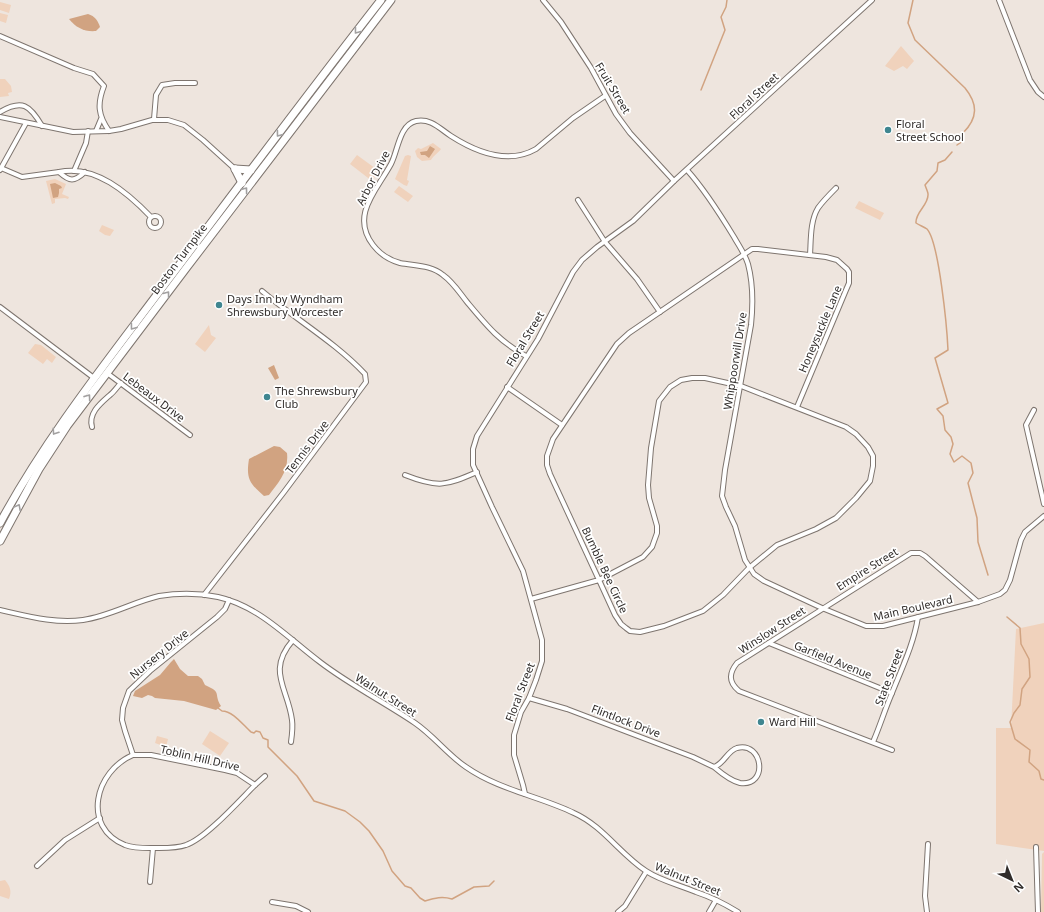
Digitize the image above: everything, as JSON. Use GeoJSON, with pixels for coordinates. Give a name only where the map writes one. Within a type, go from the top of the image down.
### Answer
{"type":"FeatureCollection","features":[{"type":"Feature","properties":{"kind":"highway","name":"Boston Turnpike"},"geometry":{"type":"LineString","coordinates":[[0,523],[46,446],[94,378],[382,0]]}},
{"type":"Feature","properties":{"kind":"highway","name":"Boston Turnpike"},"geometry":{"type":"LineString","coordinates":[[0,541],[26,492],[54,446],[107,373],[391,0]]}},
{"type":"Feature","properties":{"kind":"highway"},"geometry":{"type":"LineString","coordinates":[[235,169],[251,170]]}},
{"type":"Feature","properties":{"kind":"highway"},"geometry":{"type":"LineString","coordinates":[[235,169],[242,183]]}},
{"type":"Feature","properties":{"kind":"street","name":"Fruit Street"},"geometry":{"type":"LineString","coordinates":[[543,0],[561,22],[591,68],[616,114],[674,181]]}},
{"type":"Feature","properties":{"kind":"street","name":"Floral Street"},"geometry":{"type":"LineString","coordinates":[[525,794],[524,785],[514,755],[514,735],[542,661],[543,645],[524,571],[492,507],[473,460],[473,449],[477,436],[538,339],[573,272],[582,260],[633,221],[674,181],[872,0]]}},
{"type":"Feature","properties":{"kind":"street"},"geometry":{"type":"LineString","coordinates":[[999,0],[1030,80],[1038,92],[1044,97]]}},
{"type":"Feature","properties":{"kind":"street"},"geometry":{"type":"LineString","coordinates":[[0,36],[74,68],[93,74],[104,86],[99,101],[101,119],[109,131]]}},
{"type":"Feature","properties":{"kind":"street"},"geometry":{"type":"LineString","coordinates":[[154,119],[156,95],[162,86],[175,83],[195,83]]}},
{"type":"Feature","properties":{"kind":"street","name":"Arbor Drive"},"geometry":{"type":"LineString","coordinates":[[526,356],[498,338],[443,274],[429,267],[394,261],[380,254],[367,236],[364,217],[374,190],[392,162],[400,138],[411,123],[418,121],[431,122],[458,140],[482,152],[498,156],[518,156],[536,149],[572,118],[605,96]]}},
{"type":"Feature","properties":{"kind":"street"},"geometry":{"type":"LineString","coordinates":[[0,112],[14,105],[22,105],[34,113],[42,126]]}},
{"type":"Feature","properties":{"kind":"street"},"geometry":{"type":"LineString","coordinates":[[0,117],[70,131],[109,131],[154,119],[168,120],[184,125],[235,169]]}},
{"type":"Feature","properties":{"kind":"street"},"geometry":{"type":"LineString","coordinates":[[96,131],[101,119]]}},
{"type":"Feature","properties":{"kind":"street"},"geometry":{"type":"LineString","coordinates":[[26,123],[1,169],[22,177],[59,172],[84,172],[113,184],[151,217]]}},
{"type":"Feature","properties":{"kind":"street"},"geometry":{"type":"LineString","coordinates":[[74,171],[86,143],[88,131]]}},
{"type":"Feature","properties":{"kind":"street","name":"Whippoorwill Drive"},"geometry":{"type":"LineString","coordinates":[[687,170],[704,190],[744,254],[750,270],[753,309],[722,496],[735,526],[742,556],[749,568]]}},
{"type":"Feature","properties":{"kind":"street"},"geometry":{"type":"LineString","coordinates":[[59,172],[67,179],[73,180],[78,178],[84,172]]}},
{"type":"Feature","properties":{"kind":"street"},"geometry":{"type":"LineString","coordinates":[[810,255],[812,226],[815,214],[819,207],[836,188]]}},
{"type":"Feature","properties":{"kind":"street"},"geometry":{"type":"LineString","coordinates":[[578,200],[604,242],[637,279],[660,312]]}},
{"type":"Feature","properties":{"kind":"street","name":"Honeysuckle Lane"},"geometry":{"type":"LineString","coordinates":[[744,254],[752,249],[758,249],[826,257],[841,262],[849,272],[849,282],[797,407]]}},
{"type":"Feature","properties":{"kind":"street","name":"Bumble Bee Circle"},"geometry":{"type":"LineString","coordinates":[[531,599],[599,580],[648,553],[657,534],[657,526],[649,498],[648,478],[651,448],[660,399],[670,387],[685,379],[705,378],[741,386],[846,427],[864,440],[873,456],[874,466],[872,477],[856,498],[836,518],[816,529],[777,545],[749,568],[723,596],[703,611],[664,626],[640,632],[630,630],[621,624],[615,615],[599,580],[547,465],[549,447],[562,424],[617,344],[629,333],[744,254]]}},
{"type":"Feature","properties":{"kind":"street","name":"Tennis Drive"},"geometry":{"type":"LineString","coordinates":[[204,595],[289,486],[366,382],[365,374],[350,360],[328,341],[262,291]]}},
{"type":"Feature","properties":{"kind":"street"},"geometry":{"type":"LineString","coordinates":[[0,307],[94,378]]}},
{"type":"Feature","properties":{"kind":"street","name":"Lebeaux Drive"},"geometry":{"type":"LineString","coordinates":[[107,373],[190,435]]}},
{"type":"Feature","properties":{"kind":"street"},"geometry":{"type":"LineString","coordinates":[[92,427],[91,420],[93,413],[121,383]]}},
{"type":"Feature","properties":{"kind":"street"},"geometry":{"type":"LineString","coordinates":[[507,387],[562,424]]}},
{"type":"Feature","properties":{"kind":"street"},"geometry":{"type":"LineString","coordinates":[[1034,410],[1026,425],[1044,504]]}},
{"type":"Feature","properties":{"kind":"street"},"geometry":{"type":"LineString","coordinates":[[405,475],[424,482],[442,484],[454,482],[477,472]]}},
{"type":"Feature","properties":{"kind":"street","name":"Main Boulevard"},"geometry":{"type":"LineString","coordinates":[[749,568],[754,574],[764,581],[822,608],[870,627],[883,626],[997,596],[1005,590],[1011,580],[1021,540],[1025,532],[1028,527],[1044,516]]}},
{"type":"Feature","properties":{"kind":"street","name":"Empire Street"},"geometry":{"type":"LineString","coordinates":[[822,608],[904,556],[916,552],[925,556],[978,602]]}},
{"type":"Feature","properties":{"kind":"street","name":"Walnut Street"},"geometry":{"type":"LineString","coordinates":[[0,610],[42,620],[80,620],[98,617],[160,596],[178,594],[204,595],[229,600],[254,611],[338,676],[393,708],[418,725],[465,767],[487,780],[556,805],[582,817],[597,828],[646,872],[667,882],[716,900],[738,912]]}},
{"type":"Feature","properties":{"kind":"street","name":"Nursery Drive"},"geometry":{"type":"LineString","coordinates":[[134,755],[122,720],[123,708],[129,691],[150,671],[217,617],[225,609],[229,600]]}},
{"type":"Feature","properties":{"kind":"street","name":"Winslow Street"},"geometry":{"type":"LineString","coordinates":[[822,608],[737,663],[732,669],[730,679],[738,691],[892,750]]}},
{"type":"Feature","properties":{"kind":"street","name":"State Street"},"geometry":{"type":"LineString","coordinates":[[873,742],[904,667],[918,617]]}},
{"type":"Feature","properties":{"kind":"street"},"geometry":{"type":"LineString","coordinates":[[291,742],[292,719],[280,678],[280,666],[282,655],[293,640]]}},
{"type":"Feature","properties":{"kind":"street","name":"Garfield Avenue"},"geometry":{"type":"LineString","coordinates":[[769,643],[892,693]]}},
{"type":"Feature","properties":{"kind":"street","name":"Flintlock Drive"},"geometry":{"type":"LineString","coordinates":[[529,698],[567,709],[693,757],[714,767],[740,783],[747,783],[758,775],[760,771],[760,763],[758,758],[750,750],[742,747],[733,750],[720,764],[714,767]]}},
{"type":"Feature","properties":{"kind":"street"},"geometry":{"type":"LineString","coordinates":[[134,755],[125,758],[116,765],[109,774],[102,786],[98,807],[100,818],[104,827],[111,835],[124,844],[131,846],[153,848],[186,846],[203,835],[265,776]]}},
{"type":"Feature","properties":{"kind":"street","name":"Toblin Hill Drive"},"geometry":{"type":"LineString","coordinates":[[134,755],[151,756],[225,770],[237,773],[255,785]]}},
{"type":"Feature","properties":{"kind":"street"},"geometry":{"type":"LineString","coordinates":[[36,866],[65,840],[100,818]]}},
{"type":"Feature","properties":{"kind":"street"},"geometry":{"type":"LineString","coordinates":[[927,912],[925,896],[928,844]]}},
{"type":"Feature","properties":{"kind":"street"},"geometry":{"type":"LineString","coordinates":[[1036,847],[1038,912]]}},
{"type":"Feature","properties":{"kind":"street"},"geometry":{"type":"LineString","coordinates":[[150,882],[153,848]]}},
{"type":"Feature","properties":{"kind":"street"},"geometry":{"type":"LineString","coordinates":[[618,912],[625,906],[646,872]]}},
{"type":"Feature","properties":{"kind":"street"},"geometry":{"type":"LineString","coordinates":[[709,912],[716,900]]}},
{"type":"Feature","properties":{"kind":"street"},"geometry":{"type":"LineString","coordinates":[[272,902],[296,906],[308,912]]}},
{"type":"Feature","properties":{"kind":"shaded area"},"geometry":{"type":"Polygon","coordinates":[[[0,2],[11,5],[9,13],[0,10],[0,2]]]}},
{"type":"Feature","properties":{"kind":"shaded area"},"geometry":{"type":"Polygon","coordinates":[[[0,13],[8,15],[6,23],[0,21],[0,13]]]}},
{"type":"Feature","properties":{"kind":"shaded area"},"geometry":{"type":"Polygon","coordinates":[[[88,14],[94,17],[100,27],[96,31],[81,29],[69,19],[88,14]]]}},
{"type":"Feature","properties":{"kind":"shaded area"},"geometry":{"type":"Polygon","coordinates":[[[901,46],[914,61],[907,69],[903,66],[894,71],[885,66],[901,46]]]}},
{"type":"Feature","properties":{"kind":"shaded area"},"geometry":{"type":"Polygon","coordinates":[[[0,79],[5,79],[11,86],[12,92],[8,93],[9,96],[0,97],[0,79]]]}},
{"type":"Feature","properties":{"kind":"shaded area"},"geometry":{"type":"Polygon","coordinates":[[[433,143],[441,149],[431,160],[422,161],[417,157],[415,151],[418,148],[421,149],[433,143]]]}},
{"type":"Feature","properties":{"kind":"shaded area"},"geometry":{"type":"Polygon","coordinates":[[[430,146],[435,149],[429,158],[425,155],[421,155],[420,152],[427,151],[430,146]]]}},
{"type":"Feature","properties":{"kind":"shaded area"},"geometry":{"type":"Polygon","coordinates":[[[357,155],[379,171],[372,181],[350,164],[357,155]]]}},
{"type":"Feature","properties":{"kind":"shaded area"},"geometry":{"type":"Polygon","coordinates":[[[405,156],[411,156],[407,180],[409,181],[407,186],[395,179],[405,156]]]}},
{"type":"Feature","properties":{"kind":"shaded area"},"geometry":{"type":"Polygon","coordinates":[[[55,179],[66,184],[62,194],[69,197],[68,199],[55,199],[55,203],[52,204],[46,181],[55,179]]]}},
{"type":"Feature","properties":{"kind":"shaded area"},"geometry":{"type":"Polygon","coordinates":[[[55,183],[62,188],[59,189],[58,197],[53,198],[50,184],[55,183]]]}},
{"type":"Feature","properties":{"kind":"shaded area"},"geometry":{"type":"Polygon","coordinates":[[[399,186],[413,196],[408,202],[394,192],[399,186]]]}},
{"type":"Feature","properties":{"kind":"shaded area"},"geometry":{"type":"Polygon","coordinates":[[[859,201],[884,213],[880,220],[855,208],[859,201]]]}},
{"type":"Feature","properties":{"kind":"shaded area"},"geometry":{"type":"Polygon","coordinates":[[[102,225],[114,230],[110,236],[99,231],[102,225]]]}},
{"type":"Feature","properties":{"kind":"shaded area"},"geometry":{"type":"Polygon","coordinates":[[[209,325],[211,335],[216,338],[205,352],[195,344],[209,325]]]}},
{"type":"Feature","properties":{"kind":"shaded area"},"geometry":{"type":"Polygon","coordinates":[[[35,344],[41,345],[56,357],[52,363],[47,359],[43,364],[28,353],[35,344]]]}},
{"type":"Feature","properties":{"kind":"shaded area"},"geometry":{"type":"Polygon","coordinates":[[[274,365],[279,378],[275,380],[268,368],[274,365]]]}},
{"type":"Feature","properties":{"kind":"shaded area"},"geometry":{"type":"Polygon","coordinates":[[[274,446],[280,447],[287,453],[285,471],[269,495],[264,496],[252,484],[248,476],[249,459],[274,446]]]}},
{"type":"Feature","properties":{"kind":"shaded area"},"geometry":{"type":"Polygon","coordinates":[[[1044,623],[1044,851],[996,844],[996,728],[1011,728],[1016,629],[1044,623]]]}},
{"type":"Feature","properties":{"kind":"shaded area"},"geometry":{"type":"Polygon","coordinates":[[[174,659],[180,669],[188,676],[198,676],[202,679],[205,685],[216,692],[221,706],[216,710],[184,701],[155,698],[148,695],[142,698],[133,696],[135,691],[160,675],[174,659]]]}},
{"type":"Feature","properties":{"kind":"shaded area"},"geometry":{"type":"Polygon","coordinates":[[[210,731],[229,743],[220,756],[202,744],[210,731]]]}},
{"type":"Feature","properties":{"kind":"shaded area"},"geometry":{"type":"Polygon","coordinates":[[[157,736],[168,739],[166,747],[155,743],[157,736]]]}},
{"type":"Feature","properties":{"kind":"shaded area"},"geometry":{"type":"Polygon","coordinates":[[[1044,852],[1044,912],[1041,912],[1042,854],[1044,852]]]}},
{"type":"Feature","properties":{"kind":"shaded area"},"geometry":{"type":"Polygon","coordinates":[[[5,880],[10,889],[9,899],[0,896],[0,881],[5,880]]]}},
{"type":"Feature","properties":{"kind":"waterway"},"geometry":{"type":"LineString","coordinates":[[701,90],[725,30],[721,17],[726,7],[727,0]]}},
{"type":"Feature","properties":{"kind":"waterway"},"geometry":{"type":"LineString","coordinates":[[913,0],[908,23],[915,40],[965,88],[974,105],[974,116],[963,133],[963,141],[957,145]]}},
{"type":"Feature","properties":{"kind":"waterway"},"geometry":{"type":"LineString","coordinates":[[952,152],[945,160],[938,163],[937,171],[925,185],[928,198],[916,219],[916,223],[927,229],[931,237],[939,267],[944,305],[948,350],[935,358],[948,403],[937,409],[943,416],[945,430],[951,437],[953,444],[950,454],[954,462],[962,456],[971,463],[973,473],[968,483],[977,518],[978,542],[988,575]]}},
{"type":"Feature","properties":{"kind":"waterway"},"geometry":{"type":"LineString","coordinates":[[1007,617],[1020,628],[1021,644],[1029,659],[1030,677],[1022,689],[1020,705],[1010,722],[1015,739],[1030,750],[1029,762],[1039,771],[1041,779],[1044,780]]}},
{"type":"Feature","properties":{"kind":"waterway"},"geometry":{"type":"LineString","coordinates":[[218,708],[222,711],[230,713],[251,732],[260,732],[263,738],[268,740],[268,747],[297,776],[314,801],[345,811],[360,822],[369,831],[383,851],[392,871],[405,886],[411,888],[420,898],[425,901],[438,898],[452,899],[474,887],[489,886],[494,881]]}},
{"type":"Feature","properties":{"kind":"place","name":"Floral Street School"},"geometry":{"type":"Point","coordinates":[888,130]}},
{"type":"Feature","properties":{"kind":"place","name":"Days Inn by Wyndham Shrewsbury Worcester"},"geometry":{"type":"Point","coordinates":[219,305]}},
{"type":"Feature","properties":{"kind":"place","name":"The Shrewsbury Club"},"geometry":{"type":"Point","coordinates":[267,397]}},
{"type":"Feature","properties":{"kind":"place","name":"Ward Hill"},"geometry":{"type":"Point","coordinates":[761,722]}}]}
